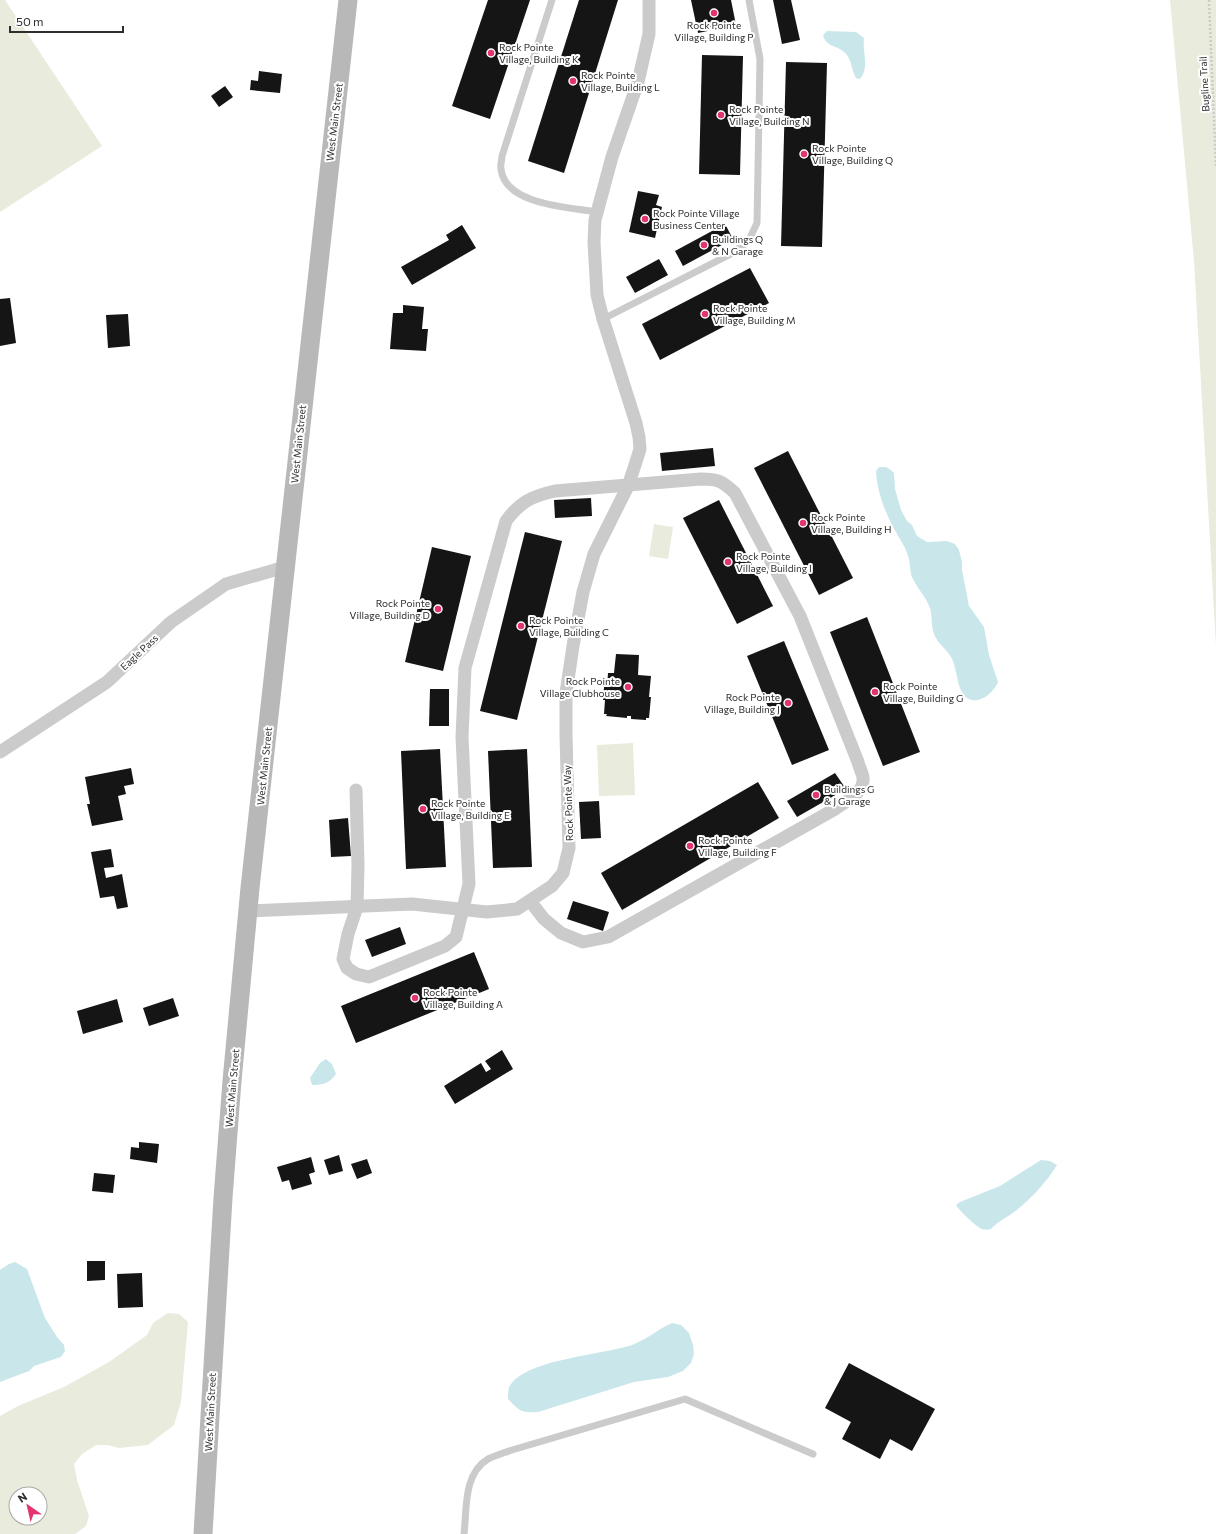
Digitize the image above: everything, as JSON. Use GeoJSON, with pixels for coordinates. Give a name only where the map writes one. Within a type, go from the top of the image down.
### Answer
{"type":"FeatureCollection","features":[{"type":"Feature","properties":{"kind":"main road","name":"West Main Street"},"geometry":{"type":"LineString","coordinates":[[203,1534],[223,1198],[248,911],[348,0]]}},
{"type":"Feature","properties":{"kind":"street","name":"Rock Pointe Way"},"geometry":{"type":"LineString","coordinates":[[248,911],[412,904],[487,912],[517,909],[552,886],[563,873],[569,848],[566,693],[573,646],[583,592],[594,554],[628,486],[636,466],[640,449],[639,437],[597,295],[594,260],[595,220],[612,157],[638,82],[649,34],[649,0]]}},
{"type":"Feature","properties":{"kind":"street"},"geometry":{"type":"LineString","coordinates":[[356,790],[358,864],[357,907],[348,934],[343,959],[347,968],[356,974],[369,977],[445,946],[456,937],[468,884],[462,737],[465,668],[506,521],[520,505],[529,499],[541,494],[555,491],[715,479],[723,482],[735,493],[800,616],[858,762],[863,778],[861,789],[851,799],[835,809],[608,937],[583,942],[561,933],[544,919],[530,901]]}},
{"type":"Feature","properties":{"kind":"street","name":"Eagle Pass"},"geometry":{"type":"LineString","coordinates":[[0,752],[107,682],[171,622],[226,584],[285,567]]}},
{"type":"Feature","properties":{"kind":"lane"},"geometry":{"type":"LineString","coordinates":[[552,0],[502,156],[501,169],[511,188],[520,195],[539,202],[597,212]]}},
{"type":"Feature","properties":{"kind":"lane"},"geometry":{"type":"LineString","coordinates":[[603,319],[730,255],[748,242],[757,223],[760,59],[749,0]]}},
{"type":"Feature","properties":{"kind":"lane"},"geometry":{"type":"LineString","coordinates":[[464,1534],[469,1483],[476,1470],[488,1460],[512,1450],[685,1398],[813,1454]]}},
{"type":"Feature","properties":{"kind":"path","name":"Bugline Trail"},"geometry":{"type":"LineString","coordinates":[[1209,0],[1216,167]]}},
{"type":"Feature","properties":{"kind":"shaded area"},"geometry":{"type":"Polygon","coordinates":[[[0,0],[5,0],[102,146],[0,212],[0,0]]]}},
{"type":"Feature","properties":{"kind":"shaded area"},"geometry":{"type":"Polygon","coordinates":[[[1170,0],[1216,0],[1216,646],[1194,261],[1170,0]]]}},
{"type":"Feature","properties":{"kind":"shaded area"},"geometry":{"type":"Polygon","coordinates":[[[654,524],[673,527],[668,559],[649,556],[654,524]]]}},
{"type":"Feature","properties":{"kind":"shaded area"},"geometry":{"type":"Polygon","coordinates":[[[633,743],[635,795],[599,796],[597,745],[633,743]]]}},
{"type":"Feature","properties":{"kind":"shaded area"},"geometry":{"type":"Polygon","coordinates":[[[168,1313],[179,1314],[188,1322],[181,1402],[174,1425],[148,1445],[119,1448],[107,1445],[96,1445],[82,1454],[74,1464],[77,1480],[89,1516],[86,1526],[75,1534],[0,1534],[0,1416],[18,1406],[64,1387],[109,1362],[147,1335],[153,1323],[168,1313]]]}},
{"type":"Feature","properties":{"kind":"water"},"geometry":{"type":"Polygon","coordinates":[[[827,31],[856,32],[864,38],[865,70],[860,79],[856,78],[847,55],[826,42],[823,35],[827,31]]]}},
{"type":"Feature","properties":{"kind":"water"},"geometry":{"type":"Polygon","coordinates":[[[879,467],[886,467],[894,473],[895,489],[901,510],[907,521],[912,525],[917,536],[927,542],[947,541],[955,544],[959,550],[969,606],[984,627],[989,655],[998,682],[990,694],[986,697],[972,700],[963,694],[951,657],[934,634],[930,608],[915,583],[910,571],[909,559],[906,550],[889,519],[883,504],[878,487],[876,471],[879,467]]]}},
{"type":"Feature","properties":{"kind":"water"},"geometry":{"type":"Polygon","coordinates":[[[326,1059],[332,1064],[336,1074],[326,1083],[312,1085],[310,1078],[320,1063],[326,1059]]]}},
{"type":"Feature","properties":{"kind":"water"},"geometry":{"type":"Polygon","coordinates":[[[1041,1160],[1050,1161],[1057,1165],[1029,1200],[991,1229],[985,1230],[979,1228],[960,1211],[956,1205],[1000,1186],[1041,1160]]]}},
{"type":"Feature","properties":{"kind":"water"},"geometry":{"type":"Polygon","coordinates":[[[15,1262],[27,1269],[45,1318],[64,1345],[65,1351],[61,1357],[34,1366],[29,1371],[0,1382],[0,1270],[15,1262]]]}},
{"type":"Feature","properties":{"kind":"water"},"geometry":{"type":"Polygon","coordinates":[[[672,1323],[681,1325],[689,1333],[693,1345],[694,1354],[691,1363],[683,1371],[668,1377],[634,1382],[538,1412],[527,1412],[521,1410],[508,1399],[510,1385],[520,1376],[534,1369],[549,1363],[632,1345],[672,1323]]]}},
{"type":"Feature","properties":{"kind":"building","name":"Rock Pointe Village, Building K"},"geometry":{"type":"Polygon","coordinates":[[[488,0],[530,0],[490,119],[452,106],[488,0]]]}},
{"type":"Feature","properties":{"kind":"building","name":"Rock Pointe Village, Building L"},"geometry":{"type":"Polygon","coordinates":[[[579,0],[618,0],[564,173],[528,161],[579,0]]]}},
{"type":"Feature","properties":{"kind":"building","name":"Rock Pointe Village, Building P"},"geometry":{"type":"Polygon","coordinates":[[[691,0],[731,0],[736,25],[698,33],[691,0]]]}},
{"type":"Feature","properties":{"kind":"building"},"geometry":{"type":"Polygon","coordinates":[[[773,0],[791,0],[800,40],[782,44],[773,0]]]}},
{"type":"Feature","properties":{"kind":"building","name":"Rock Pointe Village, Building N"},"geometry":{"type":"Polygon","coordinates":[[[702,55],[743,56],[740,175],[699,174],[702,55]]]}},
{"type":"Feature","properties":{"kind":"building","name":"Rock Pointe Village, Building Q"},"geometry":{"type":"Polygon","coordinates":[[[786,62],[827,63],[822,247],[781,246],[786,62]]]}},
{"type":"Feature","properties":{"kind":"building"},"geometry":{"type":"Polygon","coordinates":[[[259,71],[282,74],[280,93],[250,90],[251,80],[258,81],[259,71]]]}},
{"type":"Feature","properties":{"kind":"building"},"geometry":{"type":"Polygon","coordinates":[[[225,86],[233,97],[219,107],[211,96],[225,86]]]}},
{"type":"Feature","properties":{"kind":"building","name":"Rock Pointe Village Business Center"},"geometry":{"type":"Polygon","coordinates":[[[638,191],[659,195],[656,205],[662,207],[655,238],[629,232],[638,191]]]}},
{"type":"Feature","properties":{"kind":"building","name":"Buildings Q & N Garage"},"geometry":{"type":"Polygon","coordinates":[[[725,224],[733,239],[683,266],[675,251],[725,224]]]}},
{"type":"Feature","properties":{"kind":"building"},"geometry":{"type":"Polygon","coordinates":[[[462,225],[476,248],[412,285],[401,267],[449,240],[446,235],[462,225]]]}},
{"type":"Feature","properties":{"kind":"building"},"geometry":{"type":"Polygon","coordinates":[[[659,259],[668,275],[635,293],[626,277],[659,259]]]}},
{"type":"Feature","properties":{"kind":"building","name":"Rock Pointe Village, Building M"},"geometry":{"type":"Polygon","coordinates":[[[750,268],[769,303],[660,360],[642,324],[750,268]]]}},
{"type":"Feature","properties":{"kind":"building"},"geometry":{"type":"Polygon","coordinates":[[[10,298],[16,343],[0,346],[0,299],[10,298]]]}},
{"type":"Feature","properties":{"kind":"building"},"geometry":{"type":"Polygon","coordinates":[[[403,305],[424,307],[422,329],[428,329],[426,351],[390,349],[393,313],[403,313],[403,305]]]}},
{"type":"Feature","properties":{"kind":"building"},"geometry":{"type":"Polygon","coordinates":[[[128,314],[130,346],[108,348],[106,315],[128,314]]]}},
{"type":"Feature","properties":{"kind":"building"},"geometry":{"type":"Polygon","coordinates":[[[713,448],[715,466],[662,471],[660,453],[713,448]]]}},
{"type":"Feature","properties":{"kind":"building","name":"Rock Pointe Village, Building H"},"geometry":{"type":"Polygon","coordinates":[[[788,451],[853,578],[819,595],[754,468],[788,451]]]}},
{"type":"Feature","properties":{"kind":"building"},"geometry":{"type":"Polygon","coordinates":[[[591,498],[592,516],[555,518],[554,500],[591,498]]]}},
{"type":"Feature","properties":{"kind":"building","name":"Rock Pointe Village, Building I"},"geometry":{"type":"Polygon","coordinates":[[[719,500],[773,606],[737,624],[683,518],[719,500]]]}},
{"type":"Feature","properties":{"kind":"building","name":"Rock Pointe Village, Building C"},"geometry":{"type":"Polygon","coordinates":[[[525,532],[562,541],[517,720],[480,711],[525,532]]]}},
{"type":"Feature","properties":{"kind":"building","name":"Rock Pointe Village, Building D"},"geometry":{"type":"Polygon","coordinates":[[[432,547],[471,556],[443,671],[405,662],[432,547]]]}},
{"type":"Feature","properties":{"kind":"building","name":"Rock Pointe Village, Building G"},"geometry":{"type":"Polygon","coordinates":[[[867,617],[920,752],[883,766],[830,632],[867,617]]]}},
{"type":"Feature","properties":{"kind":"building","name":"Rock Pointe Village, Building J"},"geometry":{"type":"Polygon","coordinates":[[[784,641],[829,750],[792,765],[747,656],[784,641]]]}},
{"type":"Feature","properties":{"kind":"building","name":"Rock Pointe Village Clubhouse"},"geometry":{"type":"Polygon","coordinates":[[[616,654],[639,655],[638,675],[651,676],[649,718],[646,718],[646,720],[631,719],[631,716],[627,716],[627,718],[606,716],[607,714],[604,714],[604,687],[607,687],[608,673],[614,673],[616,654]]]}},
{"type":"Feature","properties":{"kind":"building"},"geometry":{"type":"Polygon","coordinates":[[[430,689],[449,689],[449,726],[429,726],[430,689]]]}},
{"type":"Feature","properties":{"kind":"building","name":"Rock Pointe Village, Building E"},"geometry":{"type":"Polygon","coordinates":[[[440,749],[446,867],[406,869],[401,751],[440,749]]]}},
{"type":"Feature","properties":{"kind":"building"},"geometry":{"type":"Polygon","coordinates":[[[527,749],[532,867],[493,868],[488,751],[527,749]]]}},
{"type":"Feature","properties":{"kind":"building"},"geometry":{"type":"Polygon","coordinates":[[[131,768],[134,784],[124,786],[126,794],[118,796],[123,820],[92,826],[87,804],[90,804],[85,777],[131,768]]]}},
{"type":"Feature","properties":{"kind":"building","name":"Buildings G & J Garage"},"geometry":{"type":"Polygon","coordinates":[[[835,773],[846,789],[797,817],[787,801],[835,773]]]}},
{"type":"Feature","properties":{"kind":"building","name":"Rock Pointe Village, Building F"},"geometry":{"type":"Polygon","coordinates":[[[758,782],[779,818],[622,910],[601,873],[758,782]]]}},
{"type":"Feature","properties":{"kind":"building"},"geometry":{"type":"Polygon","coordinates":[[[599,801],[601,838],[581,839],[579,802],[599,801]]]}},
{"type":"Feature","properties":{"kind":"building"},"geometry":{"type":"Polygon","coordinates":[[[348,818],[351,856],[331,857],[329,820],[348,818]]]}},
{"type":"Feature","properties":{"kind":"building"},"geometry":{"type":"Polygon","coordinates":[[[111,849],[114,867],[104,868],[106,878],[122,874],[128,907],[117,909],[114,896],[100,898],[91,852],[111,849]]]}},
{"type":"Feature","properties":{"kind":"building"},"geometry":{"type":"Polygon","coordinates":[[[573,901],[609,912],[603,931],[567,919],[573,901]]]}},
{"type":"Feature","properties":{"kind":"building"},"geometry":{"type":"Polygon","coordinates":[[[400,927],[406,944],[372,957],[365,940],[400,927]]]}},
{"type":"Feature","properties":{"kind":"building","name":"Rock Pointe Village, Building A"},"geometry":{"type":"Polygon","coordinates":[[[474,952],[489,989],[356,1043],[341,1006],[474,952]]]}},
{"type":"Feature","properties":{"kind":"building"},"geometry":{"type":"Polygon","coordinates":[[[173,998],[179,1016],[149,1026],[143,1008],[173,998]]]}},
{"type":"Feature","properties":{"kind":"building"},"geometry":{"type":"Polygon","coordinates":[[[117,999],[123,1022],[83,1034],[77,1011],[117,999]]]}},
{"type":"Feature","properties":{"kind":"building"},"geometry":{"type":"Polygon","coordinates":[[[502,1050],[513,1069],[455,1104],[444,1086],[481,1063],[486,1072],[491,1069],[485,1061],[502,1050]]]}},
{"type":"Feature","properties":{"kind":"building"},"geometry":{"type":"Polygon","coordinates":[[[139,1142],[159,1144],[157,1163],[130,1159],[131,1147],[139,1148],[139,1142]]]}},
{"type":"Feature","properties":{"kind":"building"},"geometry":{"type":"Polygon","coordinates":[[[339,1155],[343,1171],[329,1175],[324,1160],[339,1155]]]}},
{"type":"Feature","properties":{"kind":"building"},"geometry":{"type":"Polygon","coordinates":[[[311,1157],[315,1172],[309,1174],[312,1184],[292,1190],[289,1180],[282,1182],[277,1167],[311,1157]]]}},
{"type":"Feature","properties":{"kind":"building"},"geometry":{"type":"Polygon","coordinates":[[[367,1159],[372,1173],[357,1179],[351,1164],[367,1159]]]}},
{"type":"Feature","properties":{"kind":"building"},"geometry":{"type":"Polygon","coordinates":[[[94,1173],[115,1175],[113,1193],[92,1191],[94,1173]]]}},
{"type":"Feature","properties":{"kind":"building"},"geometry":{"type":"Polygon","coordinates":[[[87,1261],[105,1261],[105,1280],[87,1281],[87,1261]]]}},
{"type":"Feature","properties":{"kind":"building"},"geometry":{"type":"Polygon","coordinates":[[[142,1273],[143,1307],[118,1308],[117,1274],[142,1273]]]}},
{"type":"Feature","properties":{"kind":"building"},"geometry":{"type":"Polygon","coordinates":[[[849,1363],[935,1409],[912,1451],[890,1439],[880,1459],[842,1439],[851,1422],[825,1408],[849,1363]]]}},
{"type":"Feature","properties":{"kind":"place","name":"Rock Pointe Village, Building P"},"geometry":{"type":"Point","coordinates":[714,13]}},
{"type":"Feature","properties":{"kind":"place","name":"Rock Pointe Village, Building K"},"geometry":{"type":"Point","coordinates":[491,53]}},
{"type":"Feature","properties":{"kind":"place","name":"Rock Pointe Village, Building L"},"geometry":{"type":"Point","coordinates":[573,81]}},
{"type":"Feature","properties":{"kind":"place","name":"Rock Pointe Village, Building N"},"geometry":{"type":"Point","coordinates":[721,115]}},
{"type":"Feature","properties":{"kind":"place","name":"Rock Pointe Village, Building Q"},"geometry":{"type":"Point","coordinates":[804,154]}},
{"type":"Feature","properties":{"kind":"place","name":"Rock Pointe Village Business Center"},"geometry":{"type":"Point","coordinates":[645,219]}},
{"type":"Feature","properties":{"kind":"place","name":"Buildings Q & N Garage"},"geometry":{"type":"Point","coordinates":[704,245]}},
{"type":"Feature","properties":{"kind":"place","name":"Rock Pointe Village, Building M"},"geometry":{"type":"Point","coordinates":[705,314]}},
{"type":"Feature","properties":{"kind":"place","name":"Rock Pointe Village, Building H"},"geometry":{"type":"Point","coordinates":[803,523]}},
{"type":"Feature","properties":{"kind":"place","name":"Rock Pointe Village, Building I"},"geometry":{"type":"Point","coordinates":[728,562]}},
{"type":"Feature","properties":{"kind":"place","name":"Rock Pointe Village, Building D"},"geometry":{"type":"Point","coordinates":[438,609]}},
{"type":"Feature","properties":{"kind":"place","name":"Rock Pointe Village, Building C"},"geometry":{"type":"Point","coordinates":[521,626]}},
{"type":"Feature","properties":{"kind":"place","name":"Rock Pointe Village Clubhouse"},"geometry":{"type":"Point","coordinates":[628,687]}},
{"type":"Feature","properties":{"kind":"place","name":"Rock Pointe Village, Building G"},"geometry":{"type":"Point","coordinates":[875,692]}},
{"type":"Feature","properties":{"kind":"place","name":"Rock Pointe Village, Building J"},"geometry":{"type":"Point","coordinates":[788,703]}},
{"type":"Feature","properties":{"kind":"place","name":"Buildings G & J Garage"},"geometry":{"type":"Point","coordinates":[816,795]}},
{"type":"Feature","properties":{"kind":"place","name":"Rock Pointe Village, Building E"},"geometry":{"type":"Point","coordinates":[423,809]}},
{"type":"Feature","properties":{"kind":"place","name":"Rock Pointe Village, Building F"},"geometry":{"type":"Point","coordinates":[690,846]}},
{"type":"Feature","properties":{"kind":"place","name":"Rock Pointe Village, Building A"},"geometry":{"type":"Point","coordinates":[415,998]}}]}
